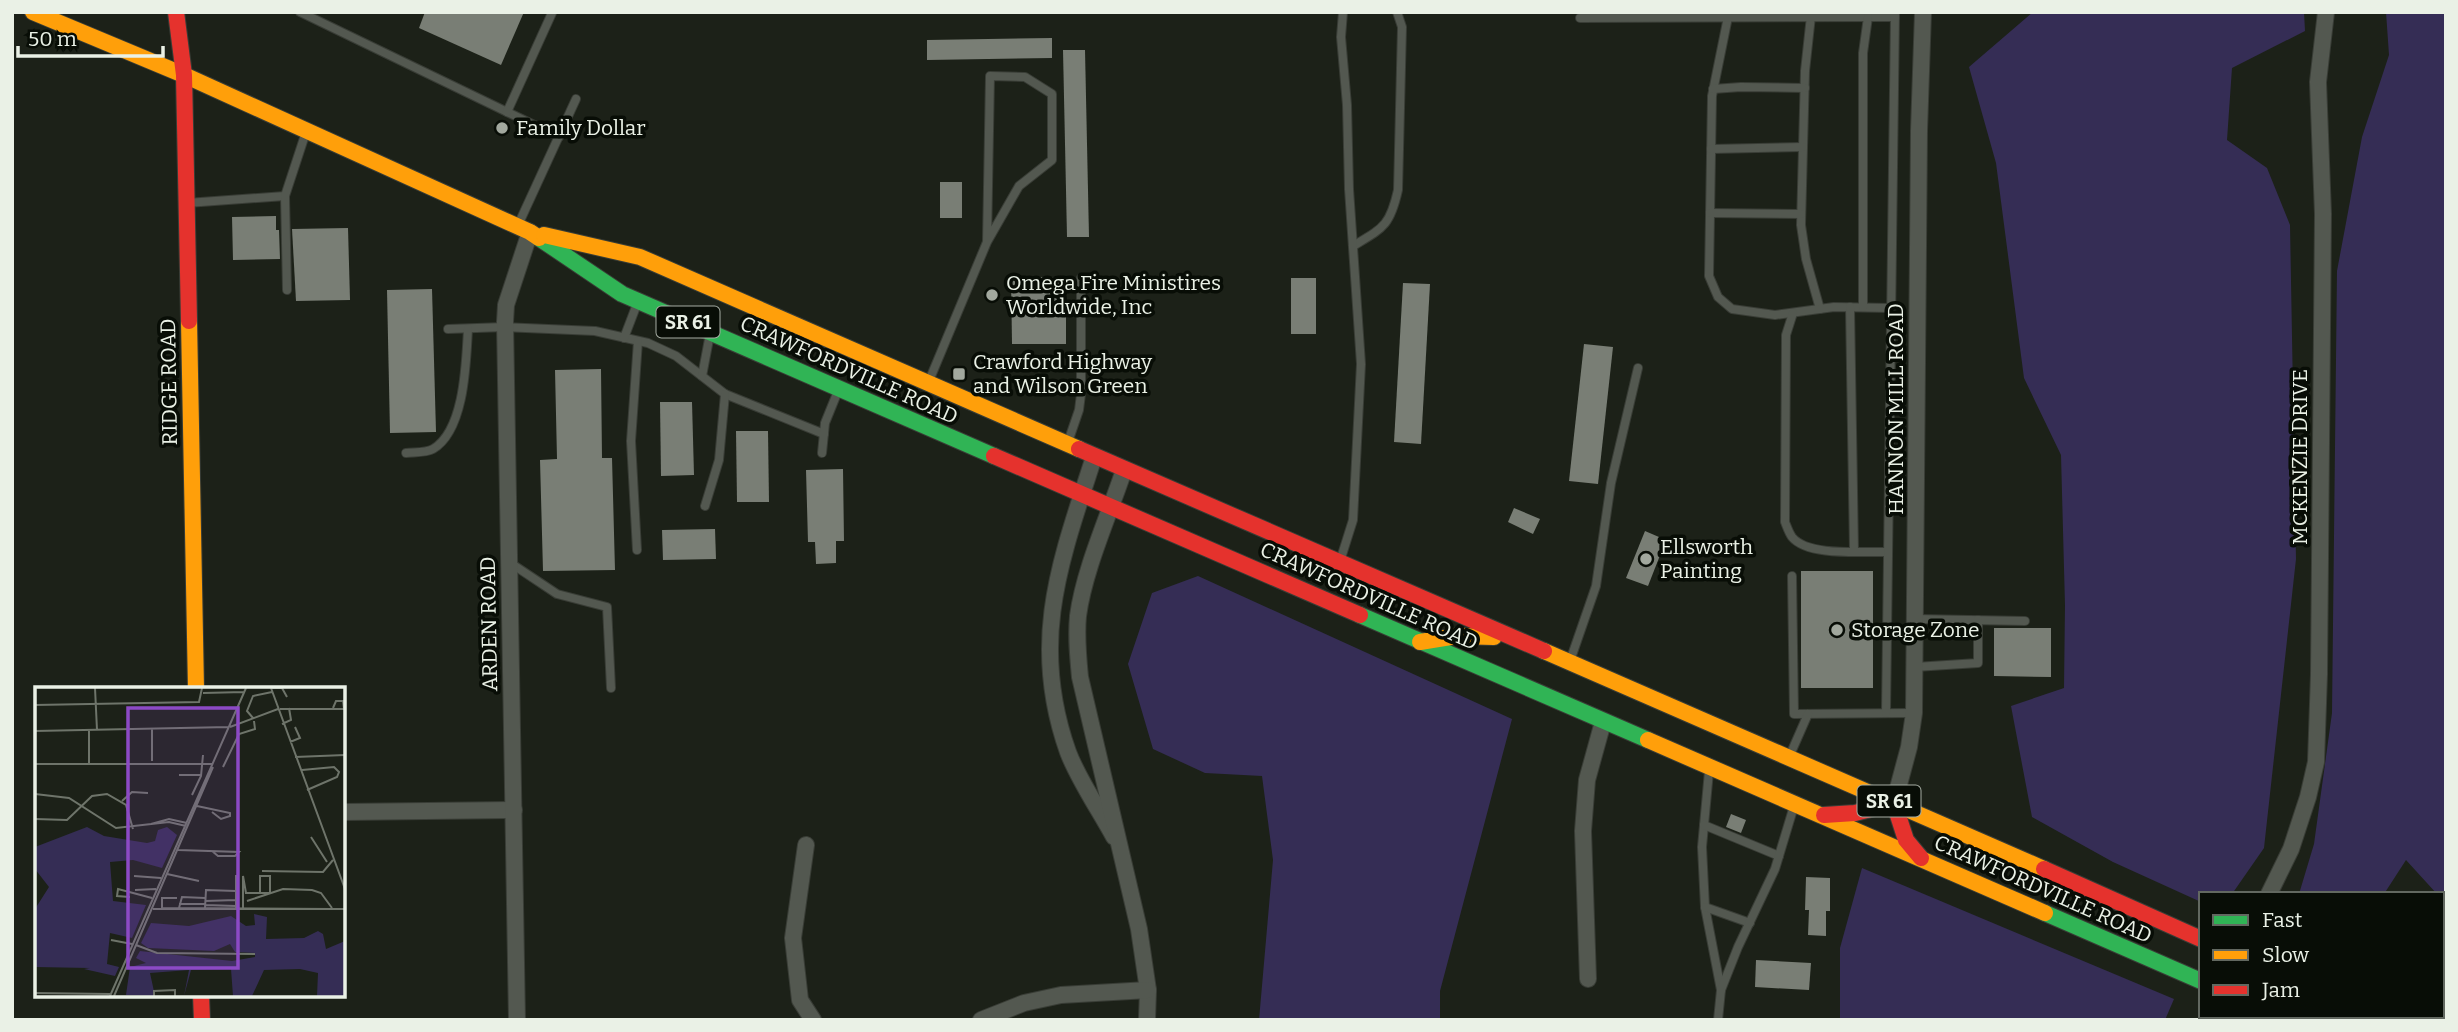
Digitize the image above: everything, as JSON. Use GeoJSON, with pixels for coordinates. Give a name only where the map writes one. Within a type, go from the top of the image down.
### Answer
{"type":"FeatureCollection","features":[{"type":"Feature","properties":{"kind":"main road"},"geometry":{"type":"LineString","coordinates":[[37,14],[62,12]]}},
{"type":"Feature","properties":{"kind":"main road","name":"RIDGE ROAD"},"geometry":{"type":"LineString","coordinates":[[176,12],[184,75],[195,687]]}},
{"type":"Feature","properties":{"kind":"main road","name":"CRAWFORDVILLE ROAD"},"geometry":{"type":"LineString","coordinates":[[37,14],[184,75],[523,229],[622,294],[2199,980]]}},
{"type":"Feature","properties":{"kind":"main road","name":"CRAWFORDVILLE ROAD"},"geometry":{"type":"LineString","coordinates":[[523,229],[640,257],[2199,938]]}},
{"type":"Feature","properties":{"kind":"main road"},"geometry":{"type":"LineString","coordinates":[[1289,584],[1339,591]]}},
{"type":"Feature","properties":{"kind":"main road"},"geometry":{"type":"LineString","coordinates":[[1366,589],[1384,584]]}},
{"type":"Feature","properties":{"kind":"main road"},"geometry":{"type":"LineString","coordinates":[[1419,642],[1444,636],[1475,634],[1512,639]]}},
{"type":"Feature","properties":{"kind":"main road"},"geometry":{"type":"LineString","coordinates":[[1820,815],[1855,813],[1894,803],[1906,840],[1921,858]]}},
{"type":"Feature","properties":{"kind":"main road"},"geometry":{"type":"LineString","coordinates":[[201,997],[202,1020]]}},
{"type":"Feature","properties":{"kind":"street","name":"HANNON MILL ROAD"},"geometry":{"type":"LineString","coordinates":[[1894,803],[1909,747],[1914,713],[1919,131],[1923,12]]}},
{"type":"Feature","properties":{"kind":"street","name":"MCKENZIE DRIVE"},"geometry":{"type":"LineString","coordinates":[[2270,892],[2291,849],[2316,762],[2323,228],[2318,82],[2326,12]]}},
{"type":"Feature","properties":{"kind":"street","name":"ARDEN ROAD"},"geometry":{"type":"LineString","coordinates":[[517,1020],[505,327],[506,305],[523,229]]}},
{"type":"Feature","properties":{"kind":"street"},"geometry":{"type":"LineString","coordinates":[[1094,457],[1062,555],[1050,620],[1049,648],[1054,699],[1069,754],[1124,857]]}},
{"type":"Feature","properties":{"kind":"street"},"geometry":{"type":"LineString","coordinates":[[1124,470],[1085,586],[1079,616],[1077,648],[1080,677],[1139,929],[1148,990],[1147,1020]]}},
{"type":"Feature","properties":{"kind":"street"},"geometry":{"type":"LineString","coordinates":[[1052,680],[1080,677]]}},
{"type":"Feature","properties":{"kind":"street"},"geometry":{"type":"LineString","coordinates":[[1588,979],[1583,831],[1587,780],[1603,722]]}},
{"type":"Feature","properties":{"kind":"street"},"geometry":{"type":"LineString","coordinates":[[345,812],[514,810]]}},
{"type":"Feature","properties":{"kind":"street"},"geometry":{"type":"LineString","coordinates":[[806,845],[793,938],[800,1000],[813,1020]]}},
{"type":"Feature","properties":{"kind":"street"},"geometry":{"type":"LineString","coordinates":[[981,1020],[1024,1003],[1061,995],[1148,990]]}},
{"type":"Feature","properties":{"kind":"lane"},"geometry":{"type":"LineString","coordinates":[[300,12],[559,137]]}},
{"type":"Feature","properties":{"kind":"lane"},"geometry":{"type":"LineString","coordinates":[[1339,564],[1353,520],[1361,364],[1347,104],[1340,37],[1343,12]]}},
{"type":"Feature","properties":{"kind":"lane"},"geometry":{"type":"LineString","coordinates":[[1353,246],[1383,228],[1393,212],[1398,190],[1402,27],[1396,12]]}},
{"type":"Feature","properties":{"kind":"lane"},"geometry":{"type":"LineString","coordinates":[[508,112],[552,13]]}},
{"type":"Feature","properties":{"kind":"lane"},"geometry":{"type":"LineString","coordinates":[[1580,18],[1895,15],[1886,713]]}},
{"type":"Feature","properties":{"kind":"lane"},"geometry":{"type":"LineString","coordinates":[[1811,16],[1804,88],[1801,214],[1806,259],[1820,309]]}},
{"type":"Feature","properties":{"kind":"lane"},"geometry":{"type":"LineString","coordinates":[[1727,17],[1713,89],[1711,149],[1709,276],[1718,297],[1732,309],[1775,315],[1850,307],[1891,308]]}},
{"type":"Feature","properties":{"kind":"lane"},"geometry":{"type":"LineString","coordinates":[[1863,307],[1863,53],[1868,17]]}},
{"type":"Feature","properties":{"kind":"lane"},"geometry":{"type":"LineString","coordinates":[[928,384],[987,242],[1019,186],[1052,160],[1052,94],[1026,77],[990,76],[987,242]]}},
{"type":"Feature","properties":{"kind":"lane"},"geometry":{"type":"LineString","coordinates":[[1713,89],[1804,88]]}},
{"type":"Feature","properties":{"kind":"lane"},"geometry":{"type":"LineString","coordinates":[[523,229],[576,99]]}},
{"type":"Feature","properties":{"kind":"lane"},"geometry":{"type":"LineString","coordinates":[[287,290],[285,196],[306,131]]}},
{"type":"Feature","properties":{"kind":"lane"},"geometry":{"type":"LineString","coordinates":[[1711,149],[1803,147]]}},
{"type":"Feature","properties":{"kind":"lane"},"geometry":{"type":"LineString","coordinates":[[186,203],[285,196]]}},
{"type":"Feature","properties":{"kind":"lane"},"geometry":{"type":"LineString","coordinates":[[1710,213],[1801,214]]}},
{"type":"Feature","properties":{"kind":"lane"},"geometry":{"type":"LineString","coordinates":[[1068,445],[1081,394],[1081,278]]}},
{"type":"Feature","properties":{"kind":"lane"},"geometry":{"type":"LineString","coordinates":[[624,338],[638,301]]}},
{"type":"Feature","properties":{"kind":"lane"},"geometry":{"type":"LineString","coordinates":[[1850,307],[1854,551]]}},
{"type":"Feature","properties":{"kind":"lane"},"geometry":{"type":"LineString","coordinates":[[1793,313],[1786,335],[1785,522],[1793,538],[1816,550],[1888,552]]}},
{"type":"Feature","properties":{"kind":"lane"},"geometry":{"type":"LineString","coordinates":[[448,329],[505,327],[595,331],[638,341],[676,356],[725,394],[824,434]]}},
{"type":"Feature","properties":{"kind":"lane"},"geometry":{"type":"LineString","coordinates":[[406,453],[431,451],[442,441],[453,423],[466,375],[468,329]]}},
{"type":"Feature","properties":{"kind":"lane"},"geometry":{"type":"LineString","coordinates":[[702,376],[711,332]]}},
{"type":"Feature","properties":{"kind":"lane"},"geometry":{"type":"LineString","coordinates":[[637,550],[631,441],[638,341]]}},
{"type":"Feature","properties":{"kind":"lane"},"geometry":{"type":"LineString","coordinates":[[1569,663],[1597,586],[1611,483],[1638,368]]}},
{"type":"Feature","properties":{"kind":"lane"},"geometry":{"type":"LineString","coordinates":[[822,453],[825,423],[839,388]]}},
{"type":"Feature","properties":{"kind":"lane"},"geometry":{"type":"LineString","coordinates":[[705,506],[719,460],[725,394]]}},
{"type":"Feature","properties":{"kind":"lane"},"geometry":{"type":"LineString","coordinates":[[509,562],[557,594],[607,607],[611,688]]}},
{"type":"Feature","properties":{"kind":"lane"},"geometry":{"type":"LineString","coordinates":[[1792,576],[1794,714],[1914,713]]}},
{"type":"Feature","properties":{"kind":"lane"},"geometry":{"type":"LineString","coordinates":[[1915,619],[2025,621]]}},
{"type":"Feature","properties":{"kind":"lane"},"geometry":{"type":"LineString","coordinates":[[1914,667],[1978,663],[1978,620]]}},
{"type":"Feature","properties":{"kind":"lane"},"geometry":{"type":"LineString","coordinates":[[1788,758],[1808,714]]}},
{"type":"Feature","properties":{"kind":"lane"},"geometry":{"type":"LineString","coordinates":[[1709,768],[1702,848],[1704,908],[1721,990]]}},
{"type":"Feature","properties":{"kind":"lane"},"geometry":{"type":"LineString","coordinates":[[1718,1020],[1721,990],[1779,856],[1795,805]]}},
{"type":"Feature","properties":{"kind":"lane"},"geometry":{"type":"LineString","coordinates":[[1704,825],[1779,856]]}},
{"type":"Feature","properties":{"kind":"lane"},"geometry":{"type":"LineString","coordinates":[[1704,908],[1749,923]]}},
{"type":"Feature","properties":{"kind":"shaded area"},"geometry":{"type":"Polygon","coordinates":[[[2033,12],[2304,12],[2305,31],[2232,68],[2227,140],[2267,168],[2290,225],[2296,559],[2264,848],[2233,892],[2199,892],[2199,901],[2113,862],[2032,817],[2011,706],[2064,688],[2061,455],[2024,378],[1996,163],[1969,67],[2033,12]]]}},
{"type":"Feature","properties":{"kind":"shaded area"},"geometry":{"type":"Polygon","coordinates":[[[2386,12],[2446,12],[2446,925],[2444,892],[2435,892],[2406,860],[2385,892],[2300,892],[2314,844],[2332,713],[2337,271],[2362,137],[2389,55],[2386,12]]]}},
{"type":"Feature","properties":{"kind":"shaded area"},"geometry":{"type":"Polygon","coordinates":[[[1198,576],[1512,719],[1440,991],[1440,1020],[1259,1020],[1273,860],[1262,776],[1205,773],[1153,749],[1128,664],[1152,593],[1198,576]]]}},
{"type":"Feature","properties":{"kind":"shaded area"},"geometry":{"type":"Polygon","coordinates":[[[1862,868],[2174,999],[2165,1020],[1840,1020],[1840,948],[1862,868]]]}},
{"type":"Feature","properties":{"kind":"building"},"geometry":{"type":"Polygon","coordinates":[[[425,12],[524,12],[501,65],[419,28],[425,12]]]}},
{"type":"Feature","properties":{"kind":"building"},"geometry":{"type":"Polygon","coordinates":[[[1052,38],[1052,58],[927,60],[927,40],[1052,38]]]}},
{"type":"Feature","properties":{"kind":"building"},"geometry":{"type":"Polygon","coordinates":[[[1063,50],[1085,50],[1089,237],[1067,237],[1063,50]]]}},
{"type":"Feature","properties":{"kind":"building"},"geometry":{"type":"Polygon","coordinates":[[[940,182],[962,182],[962,218],[940,218],[940,182]]]}},
{"type":"Feature","properties":{"kind":"building"},"geometry":{"type":"Polygon","coordinates":[[[276,216],[280,259],[233,260],[232,217],[276,216]]]}},
{"type":"Feature","properties":{"kind":"building"},"geometry":{"type":"Polygon","coordinates":[[[348,228],[350,300],[296,301],[292,229],[348,228]]]}},
{"type":"Feature","properties":{"kind":"building"},"geometry":{"type":"Polygon","coordinates":[[[1011,277],[1066,277],[1066,344],[1012,344],[1011,277]]]}},
{"type":"Feature","properties":{"kind":"building"},"geometry":{"type":"Polygon","coordinates":[[[1291,278],[1316,278],[1316,334],[1291,334],[1291,278]]]}},
{"type":"Feature","properties":{"kind":"building"},"geometry":{"type":"Polygon","coordinates":[[[1403,283],[1430,284],[1421,444],[1394,442],[1403,283]]]}},
{"type":"Feature","properties":{"kind":"building"},"geometry":{"type":"Polygon","coordinates":[[[432,289],[436,432],[390,433],[387,290],[432,289]]]}},
{"type":"Feature","properties":{"kind":"building"},"geometry":{"type":"Polygon","coordinates":[[[1584,344],[1613,347],[1598,484],[1569,481],[1584,344]]]}},
{"type":"Feature","properties":{"kind":"building"},"geometry":{"type":"Polygon","coordinates":[[[601,369],[602,458],[612,458],[615,570],[543,571],[540,460],[557,459],[555,370],[601,369]]]}},
{"type":"Feature","properties":{"kind":"building"},"geometry":{"type":"Polygon","coordinates":[[[660,402],[692,402],[694,475],[661,476],[660,402]]]}},
{"type":"Feature","properties":{"kind":"building"},"geometry":{"type":"Polygon","coordinates":[[[736,431],[768,431],[769,502],[737,502],[736,431]]]}},
{"type":"Feature","properties":{"kind":"building"},"geometry":{"type":"Polygon","coordinates":[[[843,469],[844,541],[836,541],[836,563],[816,564],[815,542],[808,542],[806,470],[843,469]]]}},
{"type":"Feature","properties":{"kind":"building"},"geometry":{"type":"Polygon","coordinates":[[[1514,508],[1540,519],[1533,534],[1508,522],[1514,508]]]}},
{"type":"Feature","properties":{"kind":"building"},"geometry":{"type":"Polygon","coordinates":[[[715,529],[716,559],[663,560],[662,530],[715,529]]]}},
{"type":"Feature","properties":{"kind":"building","name":"Ellsworth Painting"},"geometry":{"type":"Polygon","coordinates":[[[1645,531],[1666,540],[1648,586],[1626,578],[1645,531]]]}},
{"type":"Feature","properties":{"kind":"building","name":"Storage Zone"},"geometry":{"type":"Polygon","coordinates":[[[1801,571],[1873,571],[1873,688],[1801,688],[1801,571]]]}},
{"type":"Feature","properties":{"kind":"building"},"geometry":{"type":"Polygon","coordinates":[[[1994,628],[2051,628],[2051,677],[1994,676],[1994,628]]]}},
{"type":"Feature","properties":{"kind":"building"},"geometry":{"type":"Polygon","coordinates":[[[1731,814],[1746,820],[1741,833],[1726,827],[1731,814]]]}},
{"type":"Feature","properties":{"kind":"building"},"geometry":{"type":"Polygon","coordinates":[[[1806,877],[1830,878],[1830,911],[1826,911],[1826,936],[1808,935],[1809,910],[1805,910],[1806,877]]]}},
{"type":"Feature","properties":{"kind":"building"},"geometry":{"type":"Polygon","coordinates":[[[1756,960],[1811,963],[1809,990],[1755,987],[1756,960]]]}},
{"type":"Feature","properties":{"kind":"traffic: fast"},"geometry":{"type":"LineString","coordinates":[[539,238],[622,294],[994,456]]}},
{"type":"Feature","properties":{"kind":"traffic: fast"},"geometry":{"type":"LineString","coordinates":[[1360,615],[1648,740]]}},
{"type":"Feature","properties":{"kind":"traffic: fast"},"geometry":{"type":"LineString","coordinates":[[2045,913],[2199,980]]}},
{"type":"Feature","properties":{"kind":"traffic: slow"},"geometry":{"type":"LineString","coordinates":[[33,12],[184,75],[539,238]]}},
{"type":"Feature","properties":{"kind":"traffic: slow"},"geometry":{"type":"LineString","coordinates":[[544,235],[640,257],[1079,449]]}},
{"type":"Feature","properties":{"kind":"traffic: slow"},"geometry":{"type":"LineString","coordinates":[[189,321],[196,687]]}},
{"type":"Feature","properties":{"kind":"traffic: slow"},"geometry":{"type":"LineString","coordinates":[[1420,642],[1457,636],[1494,637]]}},
{"type":"Feature","properties":{"kind":"traffic: slow"},"geometry":{"type":"LineString","coordinates":[[1544,651],[2044,869]]}},
{"type":"Feature","properties":{"kind":"traffic: slow"},"geometry":{"type":"LineString","coordinates":[[1648,740],[2045,913]]}},
{"type":"Feature","properties":{"kind":"traffic: jam"},"geometry":{"type":"LineString","coordinates":[[176,12],[184,75],[189,321]]}},
{"type":"Feature","properties":{"kind":"traffic: jam"},"geometry":{"type":"LineString","coordinates":[[1079,449],[1544,651]]}},
{"type":"Feature","properties":{"kind":"traffic: jam"},"geometry":{"type":"LineString","coordinates":[[994,456],[1360,615]]}},
{"type":"Feature","properties":{"kind":"traffic: jam"},"geometry":{"type":"LineString","coordinates":[[1824,815],[1855,813],[1894,803],[1906,840],[1921,858]]}},
{"type":"Feature","properties":{"kind":"traffic: jam"},"geometry":{"type":"LineString","coordinates":[[2044,869],[2199,938]]}},
{"type":"Feature","properties":{"kind":"traffic: jam"},"geometry":{"type":"LineString","coordinates":[[201,997],[202,1020]]}},
{"type":"Feature","properties":{"kind":"traffic: jam"},"geometry":{"type":"LineString","coordinates":[[2285,1018],[2289,1020]]}},
{"type":"Feature","properties":{"kind":"traffic: jam"},"geometry":{"type":"LineString","coordinates":[[2382,1018],[2386,1020]]}},
{"type":"Feature","properties":{"kind":"place","name":"Family Dollar"},"geometry":{"type":"Point","coordinates":[502,128]}},
{"type":"Feature","properties":{"kind":"place","name":"Omega Fire Ministires Worldwide, Inc"},"geometry":{"type":"Point","coordinates":[992,295]}},
{"type":"Feature","properties":{"kind":"place","name":"Crawford Highway and Wilson Green"},"geometry":{"type":"Point","coordinates":[959,374]}},
{"type":"Feature","properties":{"kind":"place","name":"Ellsworth Painting"},"geometry":{"type":"Point","coordinates":[1646,559]}},
{"type":"Feature","properties":{"kind":"place","name":"Storage Zone"},"geometry":{"type":"Point","coordinates":[1837,630]}}]}
